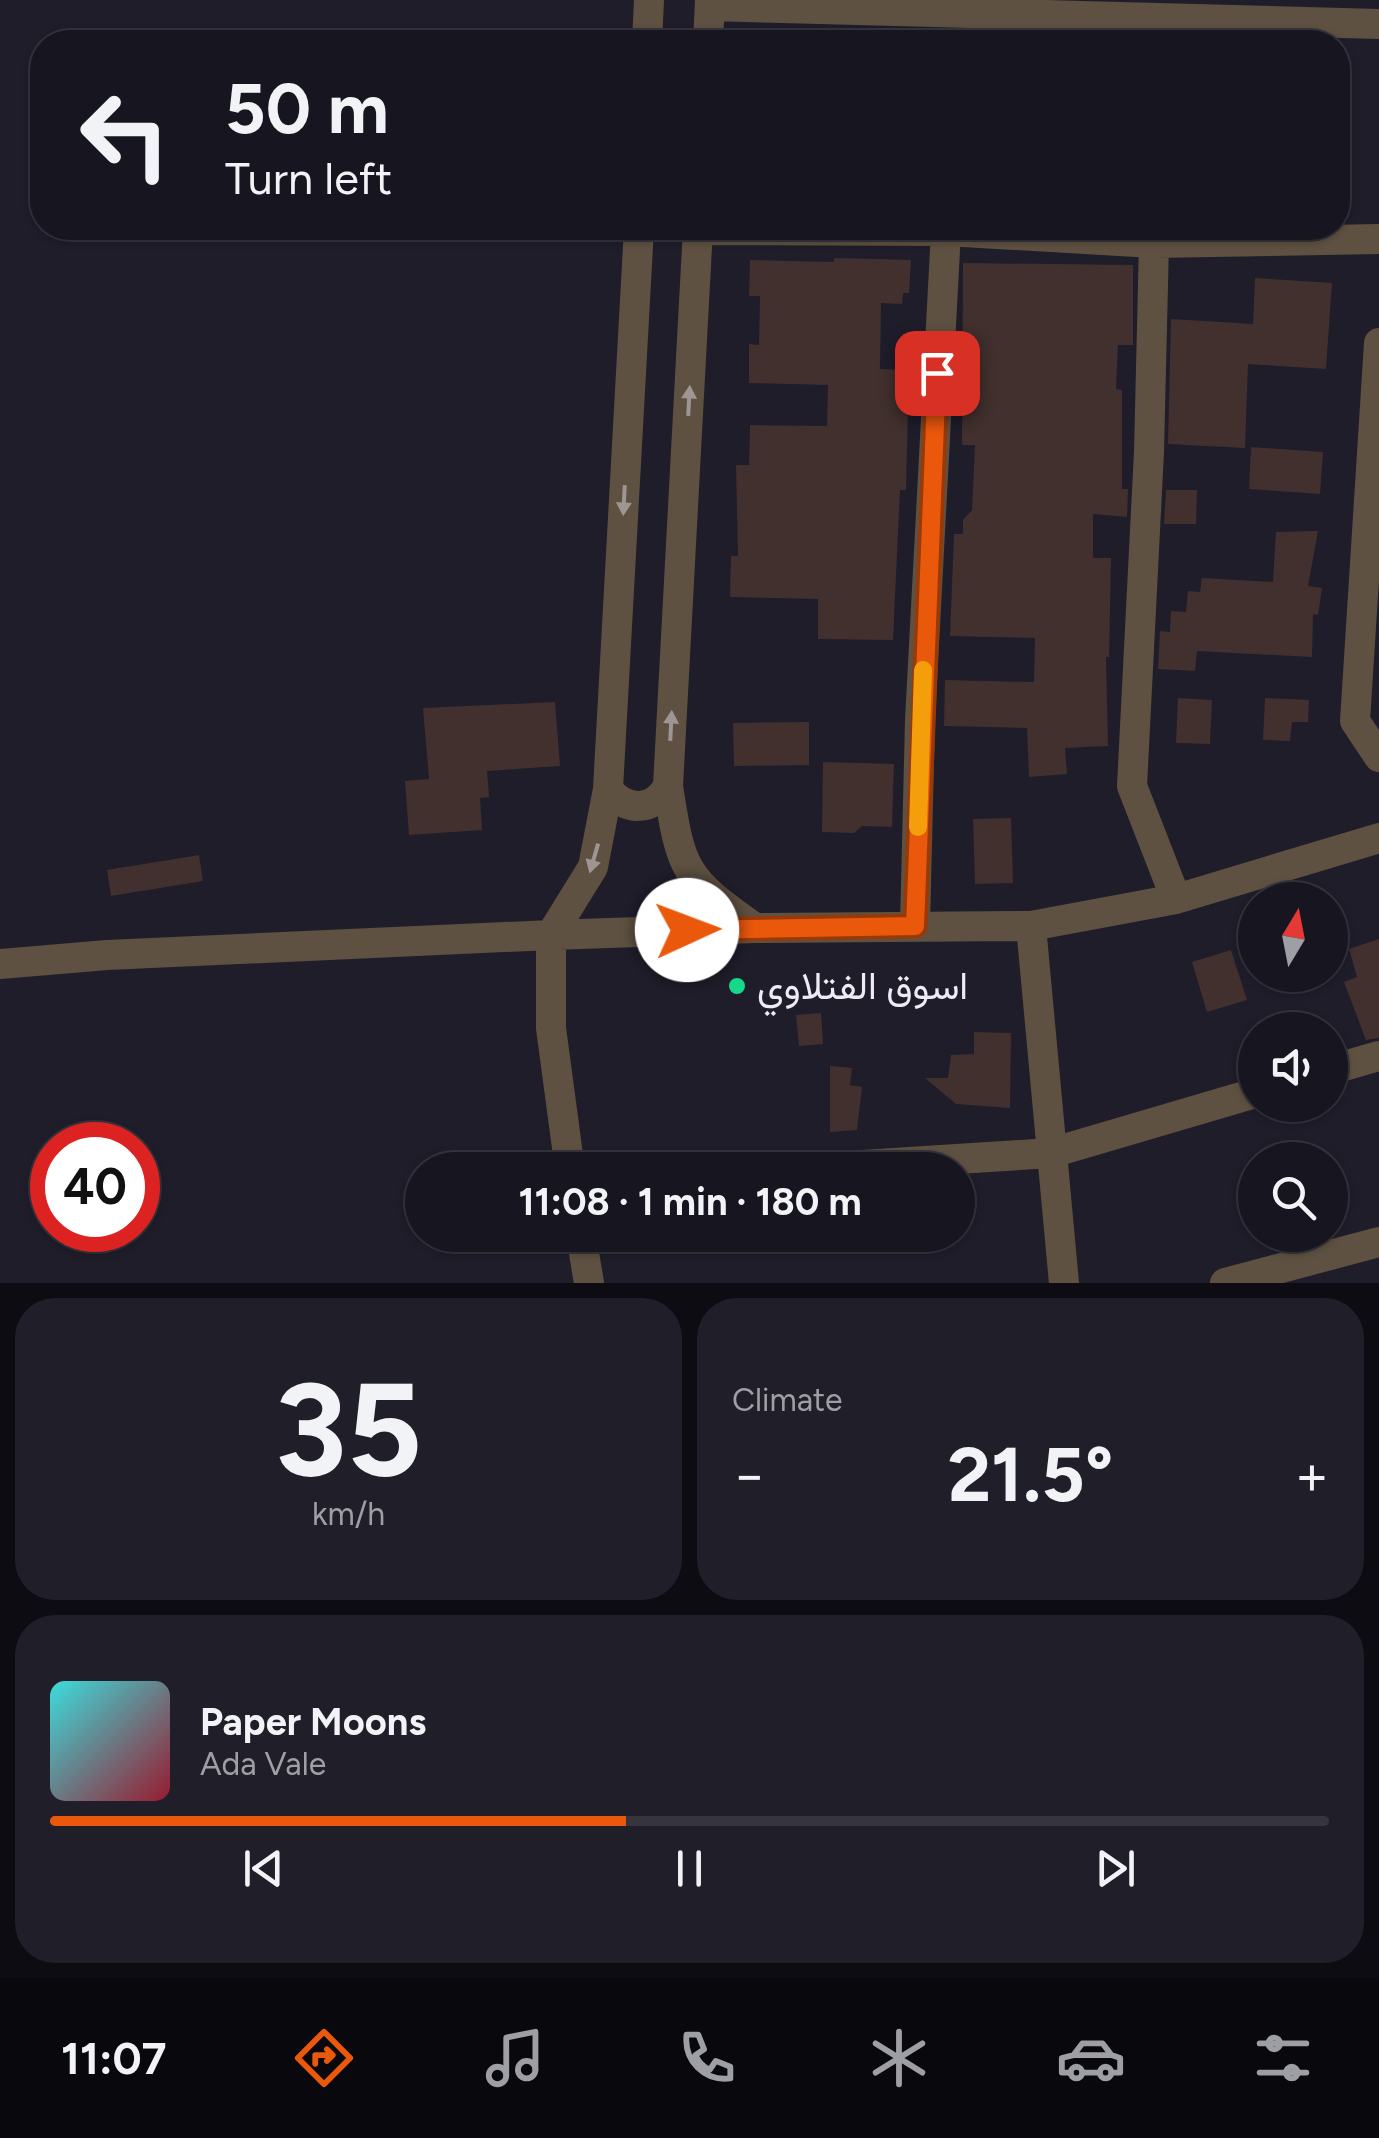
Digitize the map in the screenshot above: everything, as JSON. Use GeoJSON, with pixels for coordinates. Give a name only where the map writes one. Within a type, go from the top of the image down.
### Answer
{"type":"FeatureCollection","features":[{"type":"Feature","properties":{"kind":"street"},"geometry":{"type":"LineString","coordinates":[[648,30],[649,0]]}},
{"type":"Feature","properties":{"kind":"street"},"geometry":{"type":"LineString","coordinates":[[709,30],[710,3],[1182,10],[1379,24]]}},
{"type":"Feature","properties":{"kind":"street"},"geometry":{"type":"LineString","coordinates":[[1350,240],[1379,239]]}},
{"type":"Feature","properties":{"kind":"street"},"geometry":{"type":"LineString","coordinates":[[568,1152],[552,1028],[552,935],[593,867],[608,789],[638,240]]}},
{"type":"Feature","properties":{"kind":"street"},"geometry":{"type":"LineString","coordinates":[[697,240],[668,786],[678,851],[704,892],[755,928]]}},
{"type":"Feature","properties":{"kind":"street"},"geometry":{"type":"LineString","coordinates":[[915,926],[921,700],[946,240]]}},
{"type":"Feature","properties":{"kind":"street"},"geometry":{"type":"LineString","coordinates":[[1097,240],[1323,240]]}},
{"type":"Feature","properties":{"kind":"street"},"geometry":{"type":"LineString","coordinates":[[1154,243],[1150,452],[1132,786],[1176,899]]}},
{"type":"Feature","properties":{"kind":"street"},"geometry":{"type":"LineString","coordinates":[[1379,344],[1376,457],[1355,721],[1379,758]]}},
{"type":"Feature","properties":{"kind":"street"},"geometry":{"type":"LineString","coordinates":[[608,789],[621,803],[640,807],[657,800],[668,786]]}},
{"type":"Feature","properties":{"kind":"street"},"geometry":{"type":"LineString","coordinates":[[0,964],[107,955],[552,935],[755,928],[1031,926],[1176,899],[1379,838]]}},
{"type":"Feature","properties":{"kind":"street"},"geometry":{"type":"LineString","coordinates":[[1031,926],[1064,1283]]}},
{"type":"Feature","properties":{"kind":"street"},"geometry":{"type":"LineString","coordinates":[[1348,1065],[1379,1056]]}},
{"type":"Feature","properties":{"kind":"street"},"geometry":{"type":"LineString","coordinates":[[975,1157],[1051,1152],[1238,1097]]}},
{"type":"Feature","properties":{"kind":"street"},"geometry":{"type":"LineString","coordinates":[[1225,1283],[1379,1242]]}},
{"type":"Feature","properties":{"kind":"street"},"geometry":{"type":"LineString","coordinates":[[584,1252],[590,1283]]}},
{"type":"Feature","properties":{"kind":"building"},"geometry":{"type":"Polygon","coordinates":[[[834,258],[911,260],[909,293],[903,293],[902,304],[881,303],[880,369],[909,370],[906,490],[900,490],[893,640],[818,639],[818,599],[730,597],[731,556],[738,556],[736,465],[749,465],[750,425],[827,426],[828,385],[749,383],[749,344],[759,345],[760,296],[749,296],[750,260],[834,262],[834,258]]]}},
{"type":"Feature","properties":{"kind":"building"},"geometry":{"type":"Polygon","coordinates":[[[963,263],[1133,265],[1133,345],[1118,345],[1116,389],[1122,390],[1122,489],[1128,489],[1127,517],[1093,514],[1093,558],[1111,558],[1106,657],[1108,746],[1065,748],[1067,774],[1029,777],[1027,728],[944,726],[945,680],[1034,682],[1035,638],[950,636],[954,534],[963,534],[963,520],[972,510],[975,445],[962,445],[963,263]]]}},
{"type":"Feature","properties":{"kind":"building"},"geometry":{"type":"Polygon","coordinates":[[[1255,278],[1332,283],[1326,369],[1248,364],[1245,448],[1168,444],[1171,319],[1253,324],[1255,278]]]}},
{"type":"Feature","properties":{"kind":"building"},"geometry":{"type":"Polygon","coordinates":[[[1251,447],[1323,452],[1320,494],[1249,489],[1251,447]]]}},
{"type":"Feature","properties":{"kind":"building"},"geometry":{"type":"Polygon","coordinates":[[[1166,490],[1197,490],[1196,524],[1164,524],[1166,490]]]}},
{"type":"Feature","properties":{"kind":"building"},"geometry":{"type":"Polygon","coordinates":[[[1318,531],[1308,586],[1322,588],[1318,615],[1313,614],[1312,657],[1197,651],[1195,671],[1158,669],[1160,631],[1170,632],[1171,611],[1186,612],[1188,591],[1200,592],[1202,578],[1273,582],[1276,532],[1318,531]]]}},
{"type":"Feature","properties":{"kind":"building"},"geometry":{"type":"Polygon","coordinates":[[[1178,698],[1212,700],[1210,744],[1176,743],[1178,698]]]}},
{"type":"Feature","properties":{"kind":"building"},"geometry":{"type":"Polygon","coordinates":[[[1265,698],[1309,700],[1308,722],[1292,722],[1290,741],[1263,740],[1265,698]]]}},
{"type":"Feature","properties":{"kind":"building"},"geometry":{"type":"Polygon","coordinates":[[[555,702],[560,766],[487,771],[489,797],[480,798],[482,830],[409,835],[405,781],[429,779],[423,708],[555,702]]]}},
{"type":"Feature","properties":{"kind":"building"},"geometry":{"type":"Polygon","coordinates":[[[809,722],[809,765],[734,766],[733,723],[809,722]]]}},
{"type":"Feature","properties":{"kind":"building"},"geometry":{"type":"Polygon","coordinates":[[[823,762],[894,764],[892,827],[862,826],[854,833],[822,832],[823,762]]]}},
{"type":"Feature","properties":{"kind":"building"},"geometry":{"type":"Polygon","coordinates":[[[1011,818],[1013,883],[975,884],[973,819],[1011,818]]]}},
{"type":"Feature","properties":{"kind":"building"},"geometry":{"type":"Polygon","coordinates":[[[199,855],[203,881],[111,896],[107,870],[199,855]]]}},
{"type":"Feature","properties":{"kind":"building"},"geometry":{"type":"Polygon","coordinates":[[[1379,939],[1379,1038],[1366,1040],[1348,992],[1348,980],[1357,977],[1349,949],[1379,939]]]}},
{"type":"Feature","properties":{"kind":"building"},"geometry":{"type":"Polygon","coordinates":[[[1231,950],[1238,972],[1238,992],[1244,992],[1247,1000],[1207,1012],[1192,962],[1231,950]]]}},
{"type":"Feature","properties":{"kind":"building"},"geometry":{"type":"Polygon","coordinates":[[[821,1013],[823,1044],[799,1046],[796,1015],[821,1013]]]}},
{"type":"Feature","properties":{"kind":"building"},"geometry":{"type":"Polygon","coordinates":[[[974,1032],[1011,1033],[1010,1108],[956,1104],[925,1078],[948,1078],[951,1055],[974,1054],[974,1032]]]}},
{"type":"Feature","properties":{"kind":"building"},"geometry":{"type":"Polygon","coordinates":[[[830,1066],[852,1068],[850,1085],[862,1087],[857,1130],[830,1132],[830,1066]]]}},
{"type":"Feature","properties":{"kind":"slow traffic"},"geometry":{"type":"LineString","coordinates":[[918,827],[923,670]]}},
{"type":"Feature","properties":{"kind":"place","name":"اسوق الفتلاوي"},"geometry":{"type":"Point","coordinates":[737,986]}},
{"type":"Feature","properties":{"kind":"route"},"geometry":{"type":"LineString","coordinates":[[687,930],[915,926],[920,720],[937,373]]}}]}
